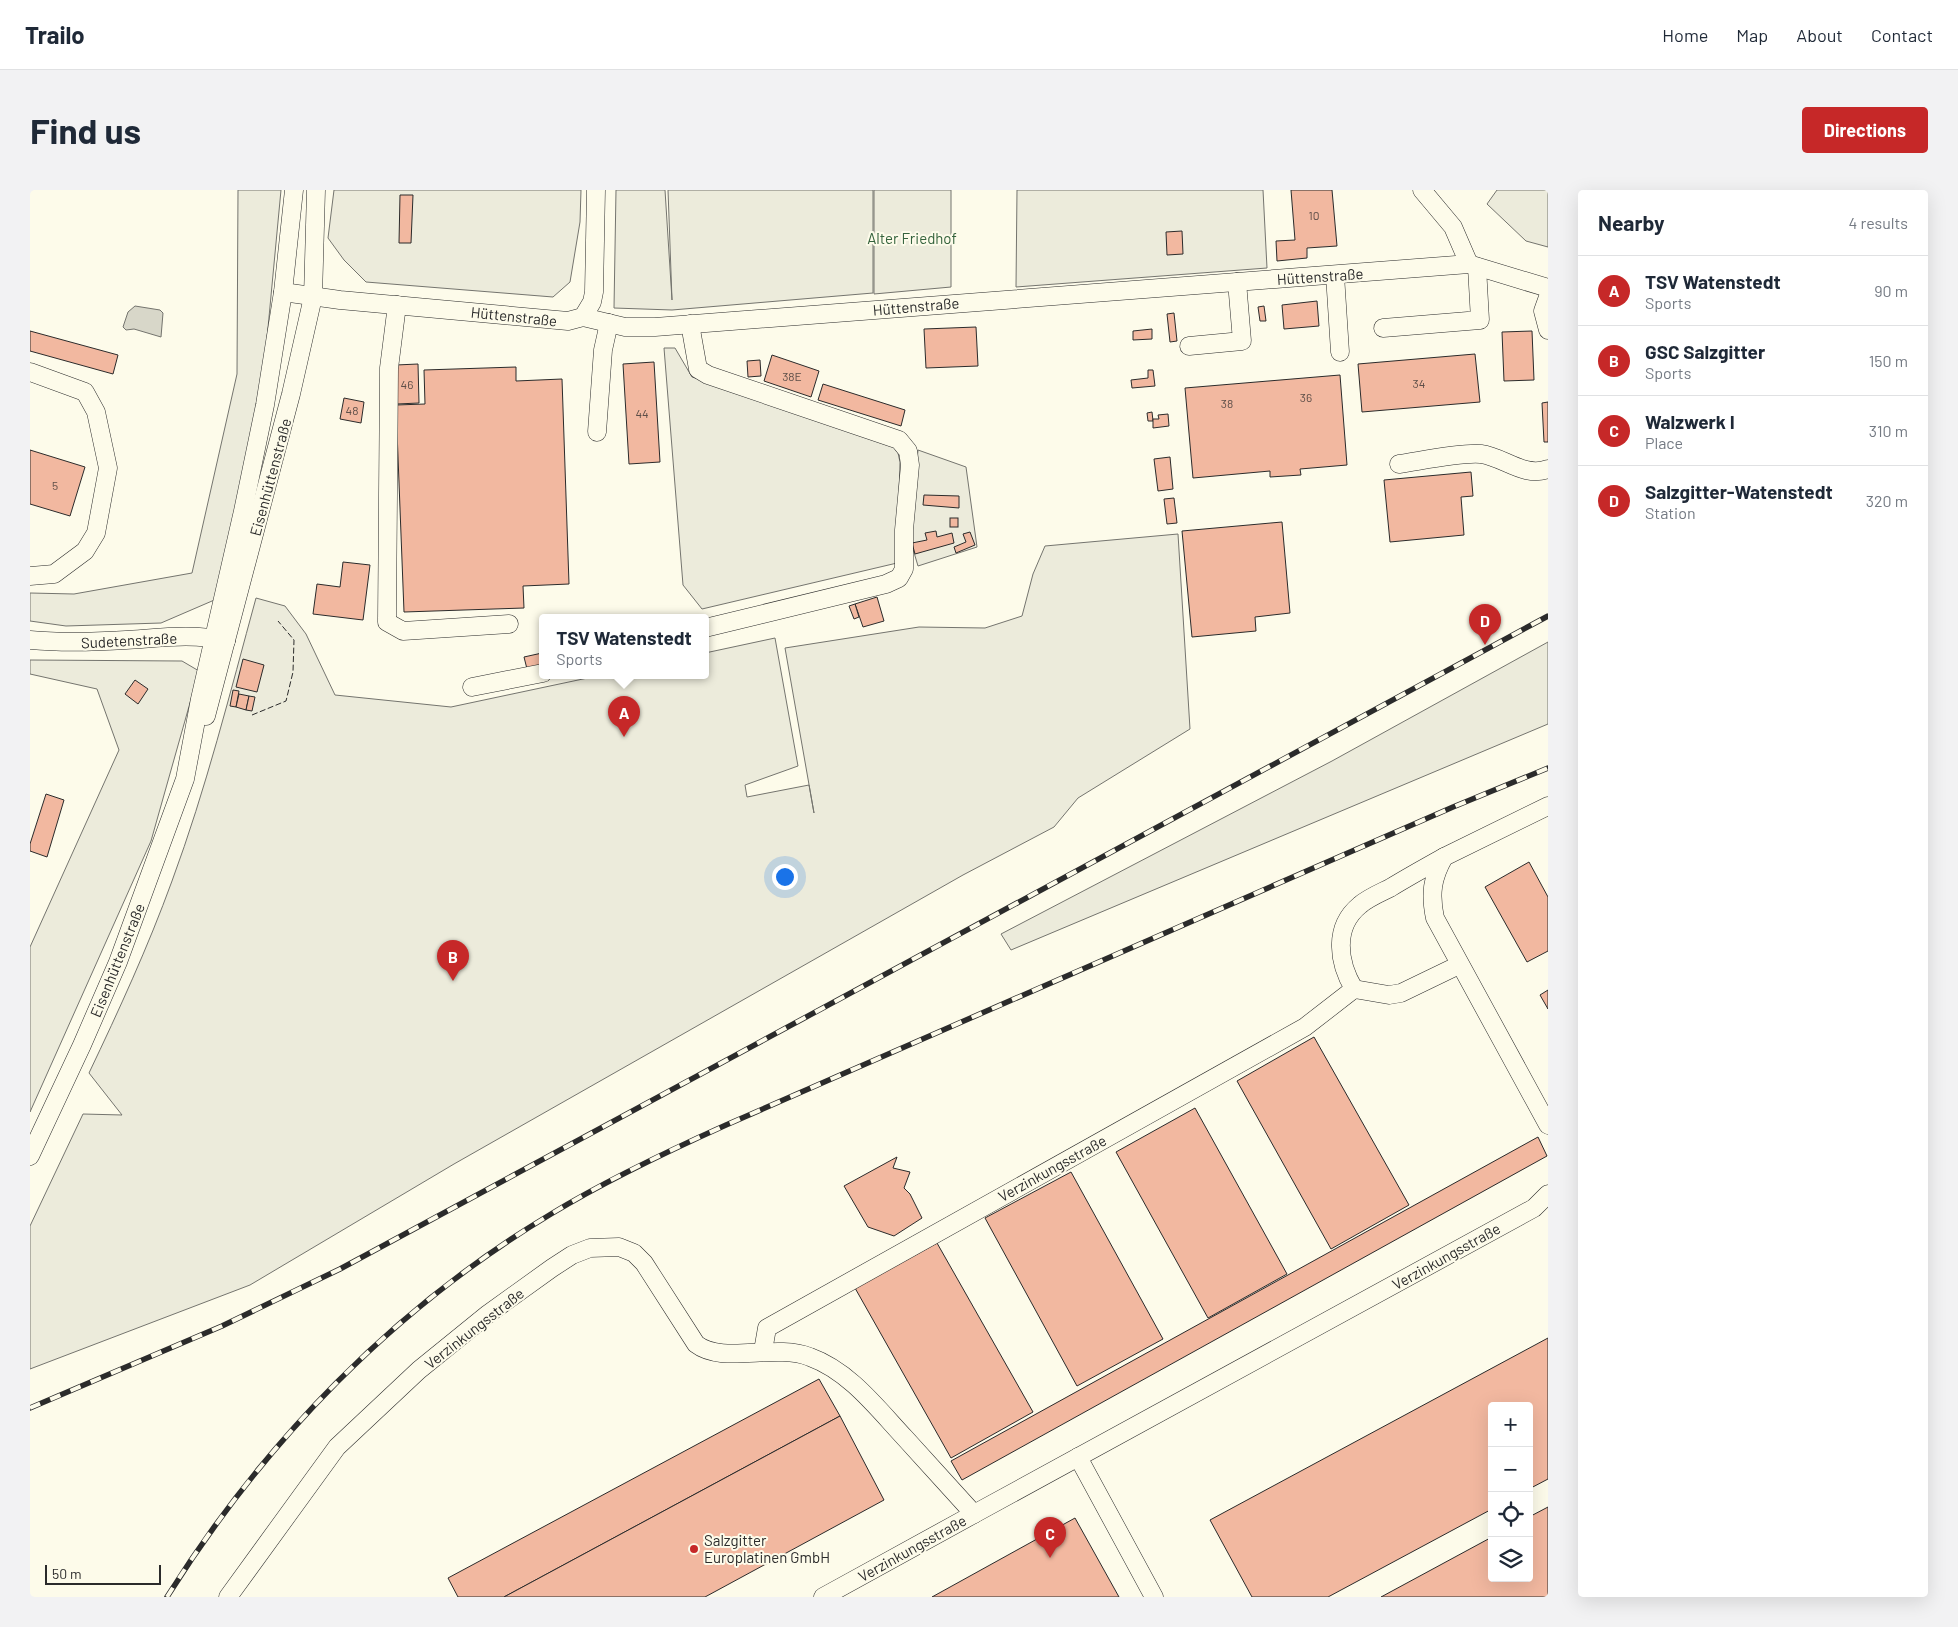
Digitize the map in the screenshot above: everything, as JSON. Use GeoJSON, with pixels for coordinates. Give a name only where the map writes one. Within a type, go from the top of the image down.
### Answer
{"type":"FeatureCollection","features":[{"type":"Feature","properties":{"kind":"street","name":"Eisenhüttenstraße"},"geometry":{"type":"LineString","coordinates":[[221,640],[265,405],[283,292],[294,190]]}},
{"type":"Feature","properties":{"kind":"street","name":"Eisenhüttenstraße"},"geometry":{"type":"LineString","coordinates":[[30,1156],[82,1045],[118,962],[178,801],[190,758],[200,699],[221,640],[292,394],[312,297],[316,190]]}},
{"type":"Feature","properties":{"kind":"street"},"geometry":{"type":"LineString","coordinates":[[583,317],[592,302],[594,292],[596,190]]}},
{"type":"Feature","properties":{"kind":"street"},"geometry":{"type":"LineString","coordinates":[[1383,328],[1480,320],[1473,265],[1453,227],[1422,190]]}},
{"type":"Feature","properties":{"kind":"street","name":"Hüttenstraße"},"geometry":{"type":"LineString","coordinates":[[283,292],[312,297],[568,321],[583,317],[625,327],[690,324],[1473,265],[1548,288]]}},
{"type":"Feature","properties":{"kind":"street"},"geometry":{"type":"LineString","coordinates":[[1335,274],[1340,352]]}},
{"type":"Feature","properties":{"kind":"street"},"geometry":{"type":"LineString","coordinates":[[1189,346],[1242,341],[1237,282]]}},
{"type":"Feature","properties":{"kind":"street"},"geometry":{"type":"LineString","coordinates":[[1548,298],[1544,312],[1548,330]]}},
{"type":"Feature","properties":{"kind":"street"},"geometry":{"type":"LineString","coordinates":[[397,305],[389,368],[387,622],[403,631],[509,624]]}},
{"type":"Feature","properties":{"kind":"street"},"geometry":{"type":"LineString","coordinates":[[597,432],[603,350],[609,323]]}},
{"type":"Feature","properties":{"kind":"street"},"geometry":{"type":"LineString","coordinates":[[690,324],[698,369],[708,375],[899,440],[908,451],[910,465],[904,530],[904,569],[899,578],[886,584],[709,627]]}},
{"type":"Feature","properties":{"kind":"street"},"geometry":{"type":"LineString","coordinates":[[30,372],[85,392],[96,412],[108,468],[96,533],[85,551],[54,574],[30,576]]}},
{"type":"Feature","properties":{"kind":"street"},"geometry":{"type":"LineString","coordinates":[[1399,464],[1479,454],[1499,458],[1530,472],[1548,469]]}},
{"type":"Feature","properties":{"kind":"street","name":"Sudetenstraße"},"geometry":{"type":"LineString","coordinates":[[30,640],[90,642],[178,637],[221,640]]}},
{"type":"Feature","properties":{"kind":"street"},"geometry":{"type":"LineString","coordinates":[[472,687],[539,674]]}},
{"type":"Feature","properties":{"kind":"street"},"geometry":{"type":"LineString","coordinates":[[1459,965],[1401,993],[1389,995],[1354,989],[1345,974],[1341,957],[1340,938],[1347,919],[1360,905],[1444,857],[1548,806]]}},
{"type":"Feature","properties":{"kind":"street"},"geometry":{"type":"LineString","coordinates":[[1444,857],[1435,873],[1432,902],[1435,918],[1548,1126]]}},
{"type":"Feature","properties":{"kind":"street","name":"Verzinkungsstraße"},"geometry":{"type":"LineString","coordinates":[[763,1351],[767,1328],[1305,1027],[1354,989]]}},
{"type":"Feature","properties":{"kind":"street","name":"Verzinkungsstraße"},"geometry":{"type":"LineString","coordinates":[[823,1597],[1534,1208],[1548,1194]]}},
{"type":"Feature","properties":{"kind":"street","name":"Verzinkungsstraße"},"geometry":{"type":"LineString","coordinates":[[228,1597],[337,1448],[442,1352],[488,1314],[572,1255],[590,1248],[604,1246],[619,1247],[634,1253],[644,1263],[696,1344],[706,1352],[718,1354],[763,1351],[792,1352],[809,1356],[841,1374],[867,1397],[974,1514]]}},
{"type":"Feature","properties":{"kind":"street"},"geometry":{"type":"LineString","coordinates":[[1078,1457],[1154,1597]]}},
{"type":"Feature","properties":{"kind":"green space"},"geometry":{"type":"Polygon","coordinates":[[[238,190],[281,190],[266,349],[231,550],[219,598],[161,623],[66,626],[30,621],[30,593],[74,594],[192,573],[237,374],[238,190]]]}},
{"type":"Feature","properties":{"kind":"green space"},"geometry":{"type":"Polygon","coordinates":[[[334,190],[581,190],[580,222],[570,282],[553,297],[366,282],[344,260],[328,238],[334,190]]]}},
{"type":"Feature","properties":{"kind":"green space"},"geometry":{"type":"Polygon","coordinates":[[[616,190],[665,190],[672,300],[668,190],[873,190],[873,293],[672,310],[614,308],[616,190]]]}},
{"type":"Feature","properties":{"kind":"green space","name":"Alter Friedhof"},"geometry":{"type":"Polygon","coordinates":[[[874,190],[951,190],[951,287],[874,294],[874,190]]]}},
{"type":"Feature","properties":{"kind":"green space"},"geometry":{"type":"Polygon","coordinates":[[[1017,190],[1263,190],[1267,268],[1016,287],[1017,190]]]}},
{"type":"Feature","properties":{"kind":"green space"},"geometry":{"type":"Polygon","coordinates":[[[1497,190],[1548,190],[1548,247],[1526,241],[1487,204],[1497,190]]]}},
{"type":"Feature","properties":{"kind":"green space"},"geometry":{"type":"Polygon","coordinates":[[[664,348],[675,348],[692,377],[816,416],[892,445],[898,453],[900,462],[897,563],[702,609],[683,585],[664,348]]]}},
{"type":"Feature","properties":{"kind":"green space"},"geometry":{"type":"Polygon","coordinates":[[[918,450],[966,467],[977,547],[918,566],[910,539],[918,450]]]}},
{"type":"Feature","properties":{"kind":"green space"},"geometry":{"type":"Polygon","coordinates":[[[1178,534],[1190,729],[1078,798],[1054,827],[963,875],[454,1164],[250,1285],[30,1369],[30,1226],[83,1114],[122,1115],[89,1073],[163,906],[196,811],[256,598],[285,606],[306,634],[335,695],[451,707],[583,679],[709,679],[709,652],[775,638],[798,766],[745,785],[747,797],[809,785],[814,813],[785,648],[919,627],[985,628],[1022,616],[1033,574],[1045,546],[1178,534]]]}},
{"type":"Feature","properties":{"kind":"green space"},"geometry":{"type":"Polygon","coordinates":[[[1548,642],[1548,724],[1011,950],[1001,934],[1332,761],[1548,642]]]}},
{"type":"Feature","properties":{"kind":"green space"},"geometry":{"type":"Polygon","coordinates":[[[30,660],[182,661],[199,671],[151,841],[30,1112],[30,947],[119,750],[97,689],[30,674],[30,660]]]}},
{"type":"Feature","properties":{"kind":"shaded area"},"geometry":{"type":"Polygon","coordinates":[[[135,306],[160,310],[163,313],[161,337],[134,329],[126,330],[123,327],[128,312],[135,306]]]}},
{"type":"Feature","properties":{"kind":"building"},"geometry":{"type":"Polygon","coordinates":[[[1291,190],[1332,190],[1337,246],[1307,248],[1307,258],[1277,261],[1276,241],[1295,240],[1291,190]]]}},
{"type":"Feature","properties":{"kind":"building"},"geometry":{"type":"Polygon","coordinates":[[[400,195],[413,195],[411,243],[399,243],[400,195]]]}},
{"type":"Feature","properties":{"kind":"building"},"geometry":{"type":"Polygon","coordinates":[[[1182,231],[1183,254],[1167,255],[1166,232],[1182,231]]]}},
{"type":"Feature","properties":{"kind":"building"},"geometry":{"type":"Polygon","coordinates":[[[1317,301],[1319,326],[1284,329],[1282,305],[1317,301]]]}},
{"type":"Feature","properties":{"kind":"building"},"geometry":{"type":"Polygon","coordinates":[[[1264,306],[1266,321],[1260,321],[1258,307],[1264,306]]]}},
{"type":"Feature","properties":{"kind":"building"},"geometry":{"type":"Polygon","coordinates":[[[1174,313],[1177,341],[1170,342],[1167,314],[1174,313]]]}},
{"type":"Feature","properties":{"kind":"building"},"geometry":{"type":"Polygon","coordinates":[[[976,327],[978,366],[926,368],[924,329],[976,327]]]}},
{"type":"Feature","properties":{"kind":"building"},"geometry":{"type":"Polygon","coordinates":[[[1152,329],[1152,339],[1133,340],[1133,331],[1152,329]]]}},
{"type":"Feature","properties":{"kind":"building"},"geometry":{"type":"Polygon","coordinates":[[[30,331],[118,355],[113,374],[30,351],[30,331]]]}},
{"type":"Feature","properties":{"kind":"building"},"geometry":{"type":"Polygon","coordinates":[[[1532,331],[1534,380],[1504,381],[1502,332],[1532,331]]]}},
{"type":"Feature","properties":{"kind":"building"},"geometry":{"type":"Polygon","coordinates":[[[1475,354],[1480,402],[1362,412],[1358,364],[1475,354]]]}},
{"type":"Feature","properties":{"kind":"building"},"geometry":{"type":"Polygon","coordinates":[[[772,355],[819,371],[811,397],[764,381],[772,355]]]}},
{"type":"Feature","properties":{"kind":"building"},"geometry":{"type":"Polygon","coordinates":[[[760,360],[761,376],[748,377],[747,361],[760,360]]]}},
{"type":"Feature","properties":{"kind":"building"},"geometry":{"type":"Polygon","coordinates":[[[654,362],[660,462],[629,464],[623,364],[654,362]]]}},
{"type":"Feature","properties":{"kind":"building"},"geometry":{"type":"Polygon","coordinates":[[[418,364],[419,403],[397,404],[396,365],[418,364]]]}},
{"type":"Feature","properties":{"kind":"building"},"geometry":{"type":"Polygon","coordinates":[[[516,367],[516,381],[562,379],[569,584],[523,586],[524,608],[404,612],[396,405],[425,404],[424,370],[516,367]]]}},
{"type":"Feature","properties":{"kind":"building"},"geometry":{"type":"Polygon","coordinates":[[[1148,370],[1153,370],[1155,386],[1132,388],[1131,380],[1148,378],[1148,370]]]}},
{"type":"Feature","properties":{"kind":"building"},"geometry":{"type":"Polygon","coordinates":[[[1340,375],[1347,465],[1300,469],[1301,475],[1270,477],[1270,471],[1193,478],[1185,388],[1340,375]]]}},
{"type":"Feature","properties":{"kind":"building"},"geometry":{"type":"Polygon","coordinates":[[[823,384],[905,410],[901,426],[818,400],[823,384]]]}},
{"type":"Feature","properties":{"kind":"building"},"geometry":{"type":"Polygon","coordinates":[[[344,398],[364,402],[361,423],[340,419],[344,398]]]}},
{"type":"Feature","properties":{"kind":"building"},"geometry":{"type":"Polygon","coordinates":[[[1548,402],[1548,442],[1544,442],[1542,403],[1548,402]]]}},
{"type":"Feature","properties":{"kind":"building"},"geometry":{"type":"Polygon","coordinates":[[[1152,412],[1153,421],[1148,421],[1147,413],[1152,412]]]}},
{"type":"Feature","properties":{"kind":"building"},"geometry":{"type":"Polygon","coordinates":[[[1168,414],[1169,426],[1153,428],[1153,419],[1159,419],[1158,415],[1168,414]]]}},
{"type":"Feature","properties":{"kind":"building"},"geometry":{"type":"Polygon","coordinates":[[[30,450],[85,467],[70,516],[30,504],[30,450]]]}},
{"type":"Feature","properties":{"kind":"building"},"geometry":{"type":"Polygon","coordinates":[[[1170,457],[1173,489],[1158,491],[1154,459],[1170,457]]]}},
{"type":"Feature","properties":{"kind":"building"},"geometry":{"type":"Polygon","coordinates":[[[1471,472],[1473,496],[1461,497],[1464,535],[1390,542],[1384,480],[1471,472]]]}},
{"type":"Feature","properties":{"kind":"building"},"geometry":{"type":"Polygon","coordinates":[[[924,495],[959,496],[959,508],[923,505],[924,495]]]}},
{"type":"Feature","properties":{"kind":"building"},"geometry":{"type":"Polygon","coordinates":[[[1174,498],[1177,523],[1167,524],[1164,499],[1174,498]]]}},
{"type":"Feature","properties":{"kind":"building"},"geometry":{"type":"Polygon","coordinates":[[[950,518],[958,518],[958,527],[950,527],[950,518]]]}},
{"type":"Feature","properties":{"kind":"building"},"geometry":{"type":"Polygon","coordinates":[[[1282,522],[1290,613],[1255,617],[1256,631],[1192,637],[1182,531],[1282,522]]]}},
{"type":"Feature","properties":{"kind":"building"},"geometry":{"type":"Polygon","coordinates":[[[936,531],[937,537],[952,533],[954,543],[915,554],[912,543],[927,540],[925,533],[936,531]]]}},
{"type":"Feature","properties":{"kind":"building"},"geometry":{"type":"Polygon","coordinates":[[[970,532],[975,545],[956,553],[954,547],[966,542],[963,534],[970,532]]]}},
{"type":"Feature","properties":{"kind":"building"},"geometry":{"type":"Polygon","coordinates":[[[343,562],[370,565],[363,620],[313,614],[317,584],[340,587],[343,562]]]}},
{"type":"Feature","properties":{"kind":"building"},"geometry":{"type":"Polygon","coordinates":[[[877,597],[884,621],[863,627],[855,604],[877,597]]]}},
{"type":"Feature","properties":{"kind":"building"},"geometry":{"type":"Polygon","coordinates":[[[855,604],[859,617],[854,619],[849,606],[855,604]]]}},
{"type":"Feature","properties":{"kind":"building"},"geometry":{"type":"Polygon","coordinates":[[[539,654],[539,670],[528,673],[524,657],[539,654]]]}},
{"type":"Feature","properties":{"kind":"building"},"geometry":{"type":"Polygon","coordinates":[[[243,659],[264,665],[257,692],[236,687],[243,659]]]}},
{"type":"Feature","properties":{"kind":"building"},"geometry":{"type":"Polygon","coordinates":[[[135,680],[148,689],[138,704],[125,694],[135,680]]]}},
{"type":"Feature","properties":{"kind":"building"},"geometry":{"type":"Polygon","coordinates":[[[233,690],[239,691],[236,707],[230,706],[233,690]]]}},
{"type":"Feature","properties":{"kind":"building"},"geometry":{"type":"Polygon","coordinates":[[[239,694],[249,696],[246,710],[236,707],[239,694]]]}},
{"type":"Feature","properties":{"kind":"building"},"geometry":{"type":"Polygon","coordinates":[[[249,696],[255,697],[252,711],[246,710],[249,696]]]}},
{"type":"Feature","properties":{"kind":"building"},"geometry":{"type":"Polygon","coordinates":[[[46,794],[64,800],[47,857],[30,851],[30,844],[46,794]]]}},
{"type":"Feature","properties":{"kind":"building"},"geometry":{"type":"Polygon","coordinates":[[[1529,862],[1548,897],[1548,951],[1527,962],[1485,887],[1529,862]]]}},
{"type":"Feature","properties":{"kind":"building"},"geometry":{"type":"Polygon","coordinates":[[[1548,990],[1548,1009],[1540,995],[1548,990]]]}},
{"type":"Feature","properties":{"kind":"building"},"geometry":{"type":"Polygon","coordinates":[[[1314,1037],[1409,1205],[1331,1249],[1237,1081],[1314,1037]]]}},
{"type":"Feature","properties":{"kind":"building"},"geometry":{"type":"Polygon","coordinates":[[[1195,1108],[1287,1274],[1208,1318],[1116,1152],[1195,1108]]]}},
{"type":"Feature","properties":{"kind":"building"},"geometry":{"type":"Polygon","coordinates":[[[1538,1137],[1547,1156],[962,1480],[951,1461],[1538,1137]]]}},
{"type":"Feature","properties":{"kind":"building"},"geometry":{"type":"Polygon","coordinates":[[[897,1157],[893,1168],[910,1172],[904,1188],[910,1194],[922,1218],[894,1236],[868,1227],[844,1186],[897,1157]]]}},
{"type":"Feature","properties":{"kind":"building"},"geometry":{"type":"Polygon","coordinates":[[[1071,1172],[1163,1339],[1077,1386],[985,1218],[1071,1172]]]}},
{"type":"Feature","properties":{"kind":"building"},"geometry":{"type":"Polygon","coordinates":[[[937,1243],[1033,1412],[951,1458],[855,1288],[937,1243]]]}},
{"type":"Feature","properties":{"kind":"building"},"geometry":{"type":"Polygon","coordinates":[[[1548,1338],[1548,1479],[1533,1487],[1533,1402],[1488,1402],[1488,1511],[1328,1597],[1252,1597],[1210,1520],[1548,1338]]]}},
{"type":"Feature","properties":{"kind":"building"},"geometry":{"type":"Polygon","coordinates":[[[819,1379],[840,1416],[504,1597],[458,1597],[448,1578],[819,1379]]]}},
{"type":"Feature","properties":{"kind":"building","name":"Salzgitter Europlatinen GmbH"},"geometry":{"type":"Polygon","coordinates":[[[840,1416],[884,1500],[705,1597],[504,1597],[840,1416]]]}},
{"type":"Feature","properties":{"kind":"building"},"geometry":{"type":"Polygon","coordinates":[[[1548,1507],[1548,1597],[1381,1597],[1488,1539],[1488,1582],[1533,1582],[1533,1515],[1548,1507]]]}},
{"type":"Feature","properties":{"kind":"building"},"geometry":{"type":"Polygon","coordinates":[[[1075,1518],[1119,1597],[932,1597],[1075,1518]]]}},
{"type":"Feature","properties":{"kind":"railway"},"geometry":{"type":"LineString","coordinates":[[30,1408],[222,1326],[340,1269],[1548,616]]}},
{"type":"Feature","properties":{"kind":"railway"},"geometry":{"type":"LineString","coordinates":[[167,1597],[205,1540],[246,1485],[290,1432],[336,1383],[386,1336],[438,1292],[493,1251],[551,1214],[637,1167],[726,1125],[1453,807],[1548,768]]}},
{"type":"Feature","properties":{"kind":"fence"},"geometry":{"type":"LineString","coordinates":[[252,715],[286,701],[293,672],[294,640],[278,621]]}},
{"type":"Feature","properties":{"kind":"place","name":"Salzgitter-Watenstedt"},"geometry":{"type":"Point","coordinates":[1485,645]}},
{"type":"Feature","properties":{"kind":"place","name":"TSV Watenstedt"},"geometry":{"type":"Point","coordinates":[624,737]}},
{"type":"Feature","properties":{"kind":"place","name":"GSC Salzgitter"},"geometry":{"type":"Point","coordinates":[453,981]}},
{"type":"Feature","properties":{"kind":"place","name":"Salzgitter Europlatinen GmbH"},"geometry":{"type":"Point","coordinates":[694,1549]}},
{"type":"Feature","properties":{"kind":"place","name":"Walzwerk I"},"geometry":{"type":"Point","coordinates":[1050,1558]}}]}
